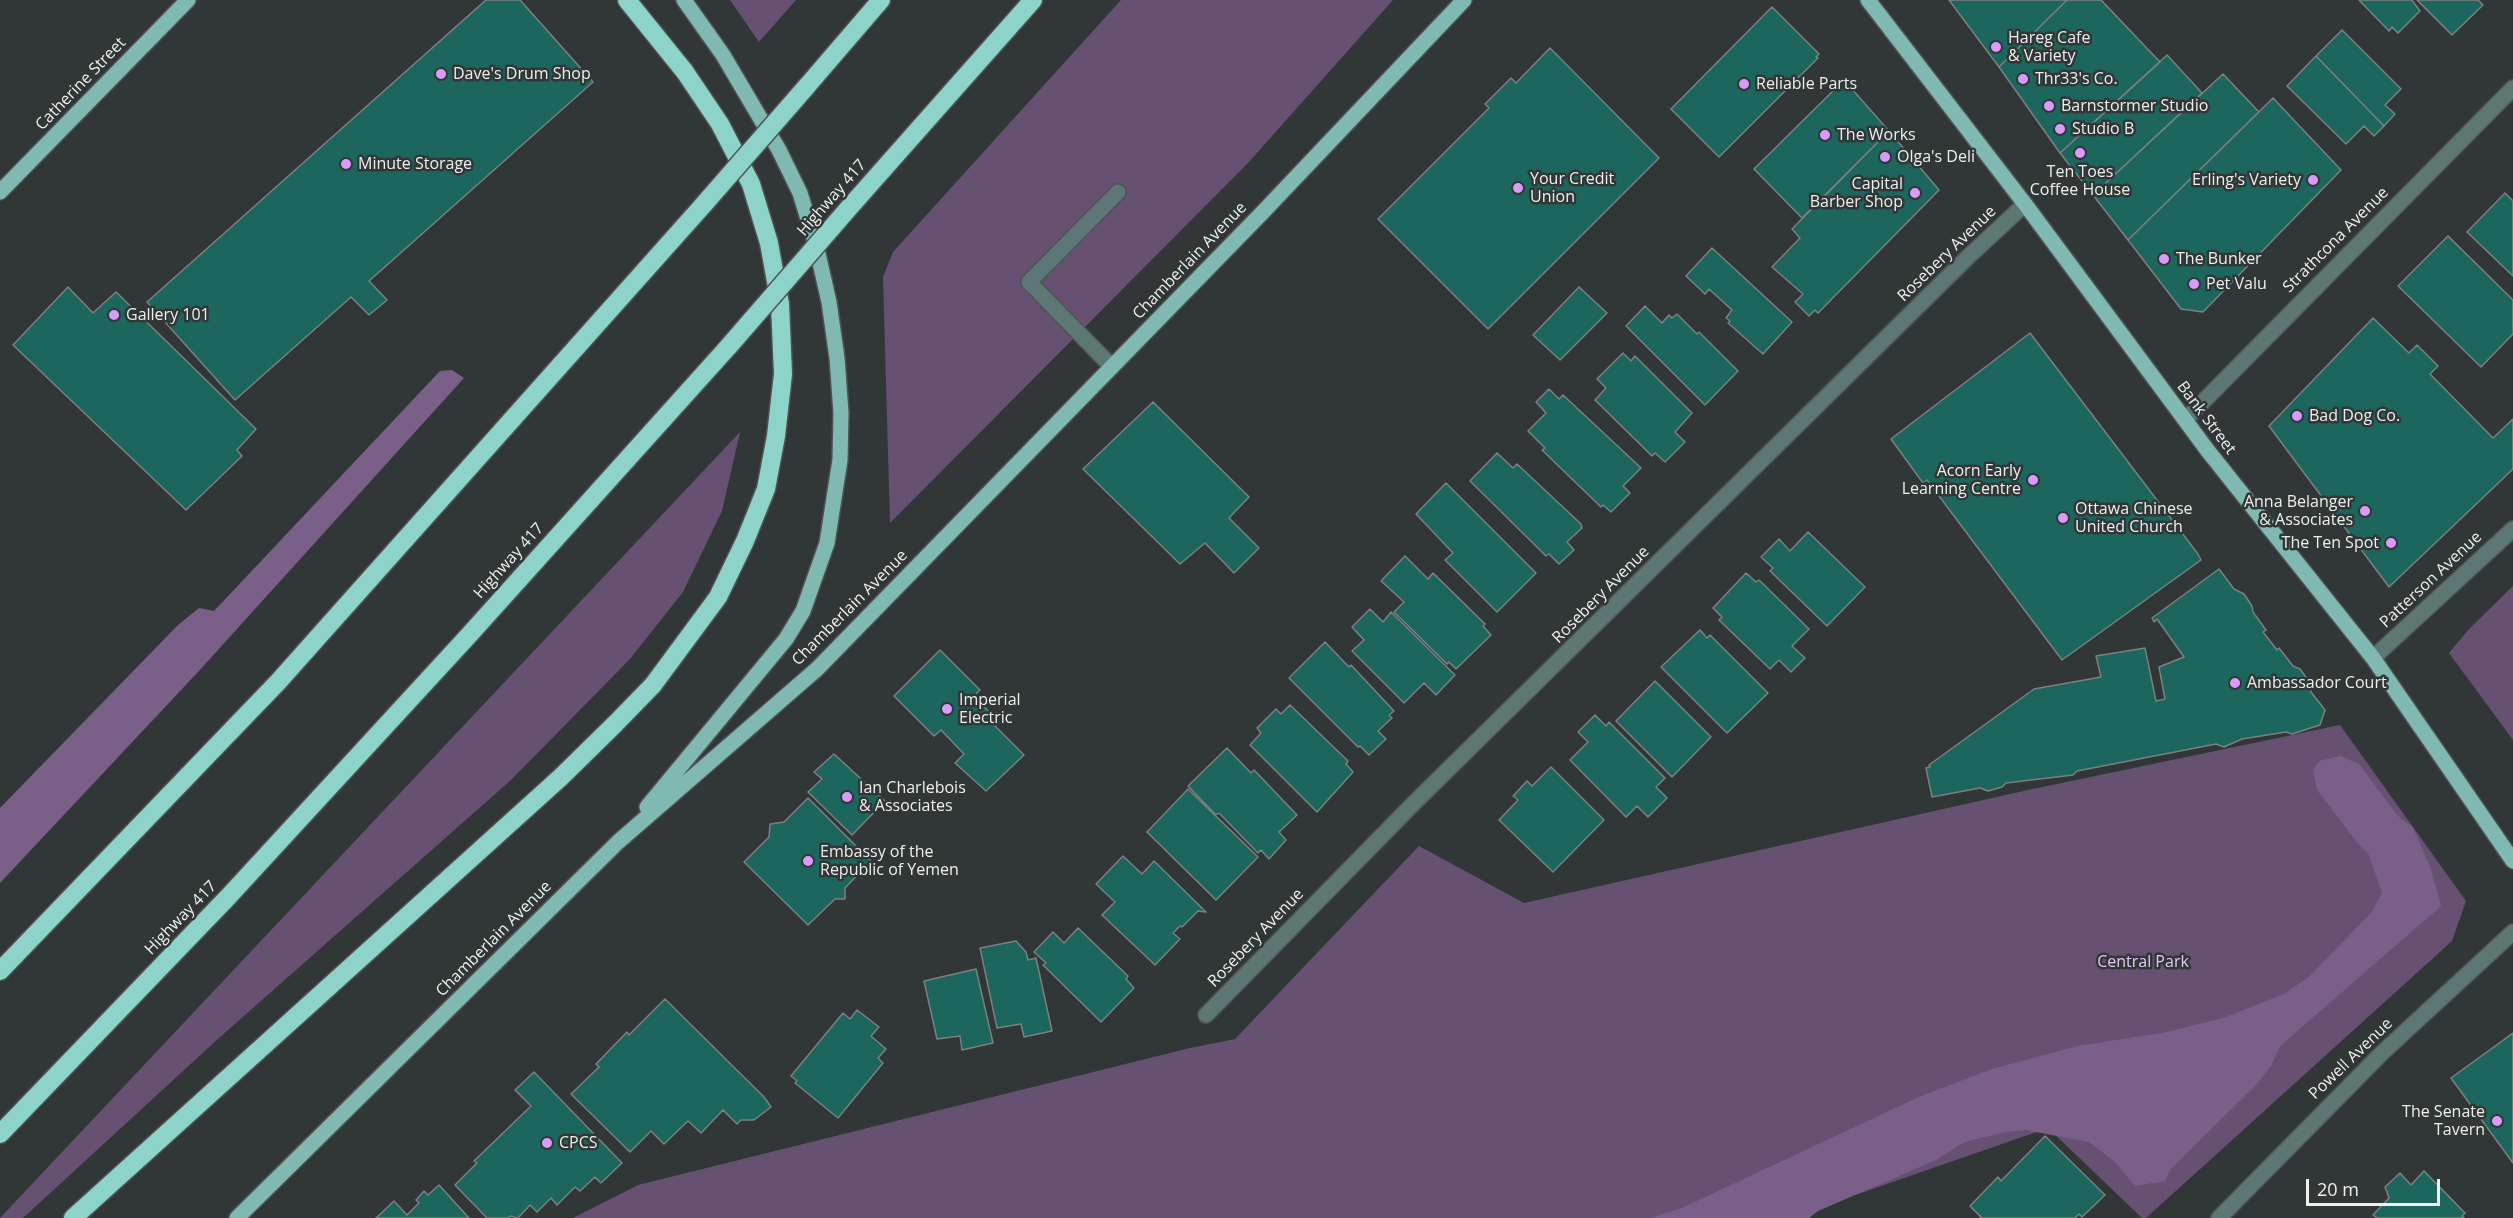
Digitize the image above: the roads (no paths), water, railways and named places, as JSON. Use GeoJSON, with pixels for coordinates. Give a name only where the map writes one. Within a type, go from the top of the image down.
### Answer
{"type":"FeatureCollection","features":[{"type":"Feature","properties":{"kind":"highway"},"geometry":{"type":"LineString","coordinates":[[73,1218],[553,785],[615,724],[653,685],[718,597],[745,541],[766,489],[776,436],[783,374],[780,304],[769,243],[751,184],[720,124],[685,72],[627,0]]}},
{"type":"Feature","properties":{"kind":"highway"},"geometry":{"type":"LineString","coordinates":[[0,971],[278,682],[705,203],[881,0]]}},
{"type":"Feature","properties":{"kind":"highway","name":"Highway 417"},"geometry":{"type":"LineString","coordinates":[[0,1134],[229,896],[462,643],[729,346],[1033,0]]}},
{"type":"Feature","properties":{"kind":"main road","name":"Catherine Street"},"geometry":{"type":"LineString","coordinates":[[0,192],[188,0]]}},
{"type":"Feature","properties":{"kind":"main road"},"geometry":{"type":"LineString","coordinates":[[618,842],[786,639],[803,611],[827,543],[840,460],[841,412],[837,358],[829,302],[816,245],[800,193],[779,150],[734,72],[684,0]]}},
{"type":"Feature","properties":{"kind":"main road","name":"Chamberlain Avenue"},"geometry":{"type":"LineString","coordinates":[[237,1218],[618,842],[817,669],[1262,213],[1464,0]]}},
{"type":"Feature","properties":{"kind":"main road","name":"Bank Street"},"geometry":{"type":"LineString","coordinates":[[1868,0],[2025,204],[2186,420],[2373,658],[2513,861]]}},
{"type":"Feature","properties":{"kind":"street","name":"Strathcona Avenue"},"geometry":{"type":"LineString","coordinates":[[2186,420],[2513,88]]}},
{"type":"Feature","properties":{"kind":"street"},"geometry":{"type":"LineString","coordinates":[[1112,367],[1029,282],[1118,192]]}},
{"type":"Feature","properties":{"kind":"street","name":"Rosebery Avenue"},"geometry":{"type":"LineString","coordinates":[[1206,1015],[1413,804],[1968,256],[2025,204]]}},
{"type":"Feature","properties":{"kind":"street","name":"Patterson Avenue"},"geometry":{"type":"LineString","coordinates":[[2373,658],[2513,529]]}},
{"type":"Feature","properties":{"kind":"street","name":"Powell Avenue"},"geometry":{"type":"LineString","coordinates":[[2219,1218],[2382,1053],[2513,932]]}},
{"type":"Feature","properties":{"kind":"place","name":"Hareg Cafe & Variety"},"geometry":{"type":"Point","coordinates":[1996,47]}},
{"type":"Feature","properties":{"kind":"place","name":"Dave's Drum Shop"},"geometry":{"type":"Point","coordinates":[441,74]}},
{"type":"Feature","properties":{"kind":"place","name":"Thr33's Co."},"geometry":{"type":"Point","coordinates":[2023,79]}},
{"type":"Feature","properties":{"kind":"place","name":"Reliable Parts"},"geometry":{"type":"Point","coordinates":[1744,84]}},
{"type":"Feature","properties":{"kind":"place","name":"Barnstormer Studio"},"geometry":{"type":"Point","coordinates":[2049,106]}},
{"type":"Feature","properties":{"kind":"place","name":"Studio B"},"geometry":{"type":"Point","coordinates":[2060,129]}},
{"type":"Feature","properties":{"kind":"place","name":"The Works"},"geometry":{"type":"Point","coordinates":[1825,135]}},
{"type":"Feature","properties":{"kind":"place","name":"Ten Toes Coffee House"},"geometry":{"type":"Point","coordinates":[2080,153]}},
{"type":"Feature","properties":{"kind":"place","name":"Olga's Deli"},"geometry":{"type":"Point","coordinates":[1885,157]}},
{"type":"Feature","properties":{"kind":"place","name":"Minute Storage"},"geometry":{"type":"Point","coordinates":[346,164]}},
{"type":"Feature","properties":{"kind":"place","name":"Erling's Variety"},"geometry":{"type":"Point","coordinates":[2313,180]}},
{"type":"Feature","properties":{"kind":"place","name":"Your Credit Union"},"geometry":{"type":"Point","coordinates":[1518,188]}},
{"type":"Feature","properties":{"kind":"place","name":"Capital Barber Shop"},"geometry":{"type":"Point","coordinates":[1915,193]}},
{"type":"Feature","properties":{"kind":"place","name":"The Bunker"},"geometry":{"type":"Point","coordinates":[2164,259]}},
{"type":"Feature","properties":{"kind":"place","name":"Pet Valu"},"geometry":{"type":"Point","coordinates":[2194,284]}},
{"type":"Feature","properties":{"kind":"place","name":"Gallery 101"},"geometry":{"type":"Point","coordinates":[114,315]}},
{"type":"Feature","properties":{"kind":"place","name":"Bad Dog Co."},"geometry":{"type":"Point","coordinates":[2297,416]}},
{"type":"Feature","properties":{"kind":"place","name":"Acorn Early Learning Centre"},"geometry":{"type":"Point","coordinates":[2033,480]}},
{"type":"Feature","properties":{"kind":"place","name":"Anna Belanger & Associates"},"geometry":{"type":"Point","coordinates":[2365,511]}},
{"type":"Feature","properties":{"kind":"place","name":"Ottawa Chinese United Church"},"geometry":{"type":"Point","coordinates":[2063,518]}},
{"type":"Feature","properties":{"kind":"place","name":"The Ten Spot"},"geometry":{"type":"Point","coordinates":[2391,543]}},
{"type":"Feature","properties":{"kind":"place","name":"Ambassador Court"},"geometry":{"type":"Point","coordinates":[2235,683]}},
{"type":"Feature","properties":{"kind":"place","name":"Imperial Electric"},"geometry":{"type":"Point","coordinates":[947,709]}},
{"type":"Feature","properties":{"kind":"place","name":"Ian Charlebois & Associates"},"geometry":{"type":"Point","coordinates":[847,797]}},
{"type":"Feature","properties":{"kind":"place","name":"Embassy of the Republic of Yemen"},"geometry":{"type":"Point","coordinates":[808,861]}},
{"type":"Feature","properties":{"kind":"place","name":"The Senate Tavern"},"geometry":{"type":"Point","coordinates":[2497,1121]}},
{"type":"Feature","properties":{"kind":"place","name":"CPCS"},"geometry":{"type":"Point","coordinates":[547,1143]}},
{"type":"Feature","properties":{"kind":"park label","name":"Central Park"},"geometry":{"type":"Point","coordinates":[2143,962]}}]}
